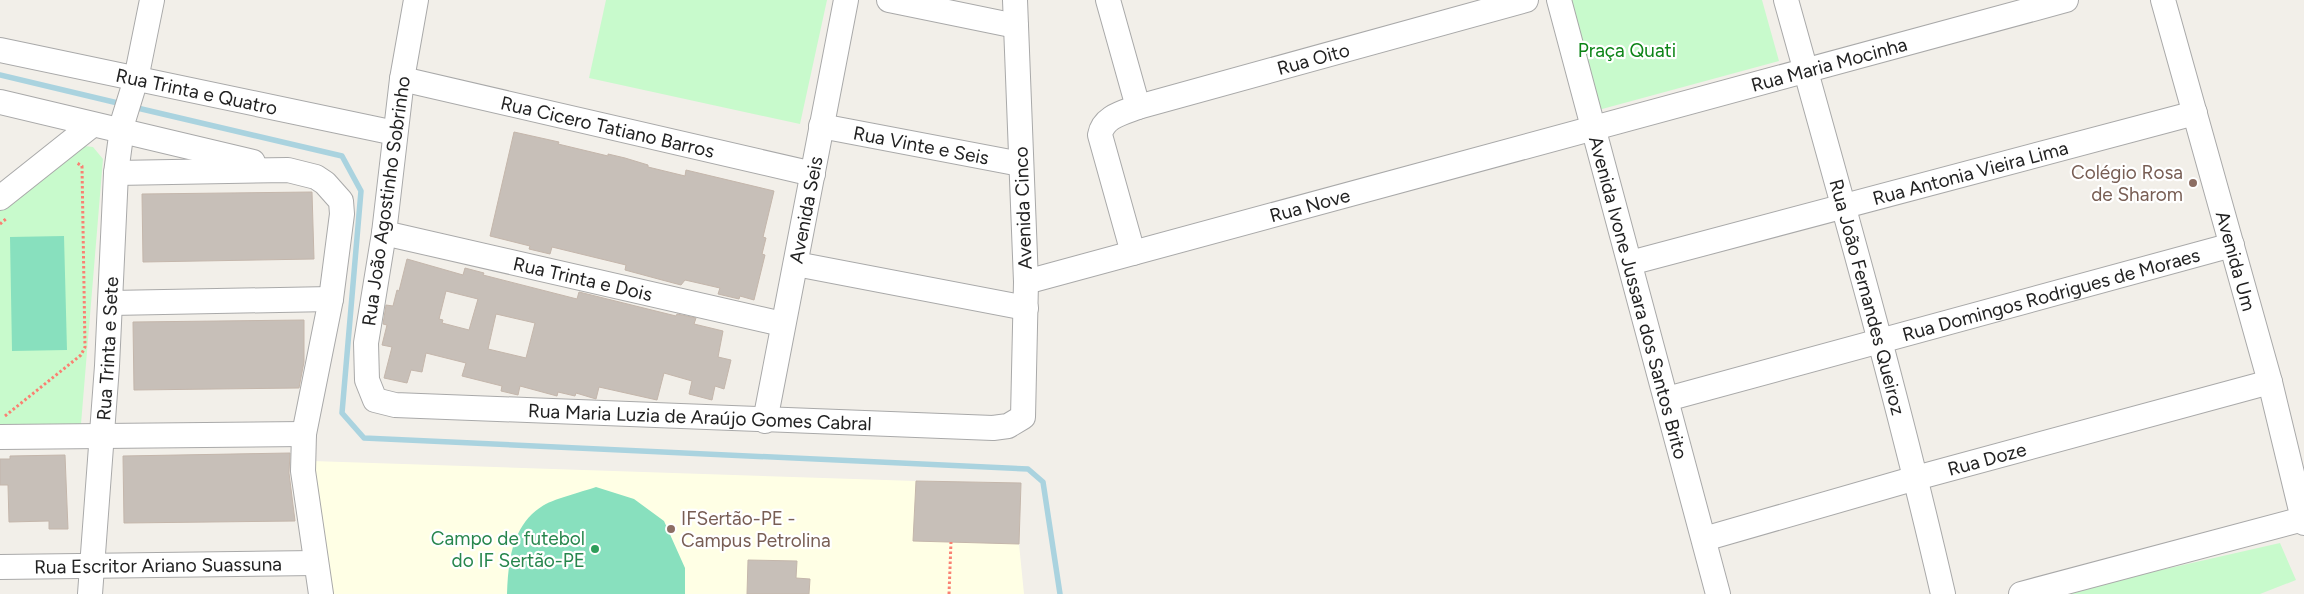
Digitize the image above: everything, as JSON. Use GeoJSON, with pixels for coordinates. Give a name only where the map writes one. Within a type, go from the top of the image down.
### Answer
{"type":"FeatureCollection","features":[{"type":"Feature","properties":{"kind":"street"},"geometry":{"type":"LineString","coordinates":[[133,85],[152,0]]}},
{"type":"Feature","properties":{"kind":"street","name":"Rua João Agostinho Sobrinho"},"geometry":{"type":"LineString","coordinates":[[375,400],[367,380],[366,343],[384,233],[394,133],[416,0]]}},
{"type":"Feature","properties":{"kind":"street","name":"Avenida Seis"},"geometry":{"type":"LineString","coordinates":[[764,421],[846,0]]}},
{"type":"Feature","properties":{"kind":"street"},"geometry":{"type":"LineString","coordinates":[[889,0],[1016,26]]}},
{"type":"Feature","properties":{"kind":"street","name":"Avenida Cinco"},"geometry":{"type":"LineString","coordinates":[[1015,0],[1026,282],[1023,417]]}},
{"type":"Feature","properties":{"kind":"street"},"geometry":{"type":"LineString","coordinates":[[1108,0],[1138,107]]}},
{"type":"Feature","properties":{"kind":"street","name":"Rua Oito"},"geometry":{"type":"LineString","coordinates":[[1133,252],[1100,136],[1103,125],[1138,107],[1526,0]]}},
{"type":"Feature","properties":{"kind":"street","name":"Avenida Ivone Jussara dos Santos Brito"},"geometry":{"type":"LineString","coordinates":[[1558,0],[1594,127],[1718,594]]}},
{"type":"Feature","properties":{"kind":"street","name":"Rua João Fernandes Queiroz"},"geometry":{"type":"LineString","coordinates":[[1786,0],[1845,207],[1916,478],[1944,594]]}},
{"type":"Feature","properties":{"kind":"street","name":"Rua Maria Mocinha"},"geometry":{"type":"LineString","coordinates":[[1594,127],[2066,0]]}},
{"type":"Feature","properties":{"kind":"street","name":"Avenida Um"},"geometry":{"type":"LineString","coordinates":[[2163,0],[2270,382],[2303,521]]}},
{"type":"Feature","properties":{"kind":"street","name":"Rua Trinta e Quatro"},"geometry":{"type":"LineString","coordinates":[[0,50],[133,85],[394,133]]}},
{"type":"Feature","properties":{"kind":"street","name":"Rua Cicero Tatiano Barros"},"geometry":{"type":"LineString","coordinates":[[402,79],[813,174]]}},
{"type":"Feature","properties":{"kind":"street","name":"Rua Trinta e Sete"},"geometry":{"type":"LineString","coordinates":[[90,594],[103,434],[116,172],[122,126],[133,85]]}},
{"type":"Feature","properties":{"kind":"street"},"geometry":{"type":"LineString","coordinates":[[0,102],[92,125],[122,126],[316,177],[330,188],[340,201],[342,214],[330,299],[304,434],[303,471],[321,594]]}},
{"type":"Feature","properties":{"kind":"street","name":"Rua Antonia Vieira Lima"},"geometry":{"type":"LineString","coordinates":[[1630,264],[2195,113]]}},
{"type":"Feature","properties":{"kind":"street"},"geometry":{"type":"LineString","coordinates":[[4,208],[92,125]]}},
{"type":"Feature","properties":{"kind":"street","name":"Rua Vinte e Seis"},"geometry":{"type":"LineString","coordinates":[[821,126],[1021,164]]}},
{"type":"Feature","properties":{"kind":"street","name":"Rua Nove"},"geometry":{"type":"LineString","coordinates":[[1026,282],[1594,127]]}},
{"type":"Feature","properties":{"kind":"street"},"geometry":{"type":"LineString","coordinates":[[116,172],[288,170]]}},
{"type":"Feature","properties":{"kind":"street","name":"Rua Trinta e Dois"},"geometry":{"type":"LineString","coordinates":[[384,233],[782,324]]}},
{"type":"Feature","properties":{"kind":"street","name":"Rua Domingos Rodrigues de Moraes"},"geometry":{"type":"LineString","coordinates":[[1667,399],[2232,245]]}},
{"type":"Feature","properties":{"kind":"street"},"geometry":{"type":"LineString","coordinates":[[796,264],[1026,308]]}},
{"type":"Feature","properties":{"kind":"street"},"geometry":{"type":"LineString","coordinates":[[111,303],[330,299]]}},
{"type":"Feature","properties":{"kind":"street","name":"Rua Doze"},"geometry":{"type":"LineString","coordinates":[[1704,539],[1916,478],[2270,382]]}},
{"type":"Feature","properties":{"kind":"street","name":"Rua Maria Luzia de Araújo Gomes Cabral"},"geometry":{"type":"LineString","coordinates":[[375,400],[395,406],[993,428],[1008,426],[1023,417]]}},
{"type":"Feature","properties":{"kind":"street"},"geometry":{"type":"LineString","coordinates":[[0,437],[103,434],[304,434]]}},
{"type":"Feature","properties":{"kind":"street"},"geometry":{"type":"LineString","coordinates":[[2020,594],[2303,521]]}},
{"type":"Feature","properties":{"kind":"street","name":"Rua Escritor Ariano Suassuna"},"geometry":{"type":"LineString","coordinates":[[0,567],[316,563]]}},
{"type":"Feature","properties":{"kind":"path"},"geometry":{"type":"LineString","coordinates":[[0,418],[81,355],[85,347],[82,166],[75,163]]}},
{"type":"Feature","properties":{"kind":"path"},"geometry":{"type":"LineString","coordinates":[[0,224],[4,208]]}},
{"type":"Feature","properties":{"kind":"path"},"geometry":{"type":"LineString","coordinates":[[949,594],[951,542]]}},
{"type":"Feature","properties":{"kind":"shaded area","name":"IFSertão-PE - Campus Petrolina"},"geometry":{"type":"Polygon","coordinates":[[[312,461],[1021,483],[1019,544],[1024,594],[331,594],[322,514],[312,461]]]}},
{"type":"Feature","properties":{"kind":"green space"},"geometry":{"type":"Polygon","coordinates":[[[606,0],[827,0],[800,124],[589,78],[606,0]]]}},
{"type":"Feature","properties":{"kind":"green space","name":"Praça Quati"},"geometry":{"type":"Polygon","coordinates":[[[1559,0],[1762,0],[1779,61],[1591,112],[1559,0]]]}},
{"type":"Feature","properties":{"kind":"green space"},"geometry":{"type":"Polygon","coordinates":[[[75,145],[93,147],[103,159],[81,424],[0,426],[0,206],[75,145]]]}},
{"type":"Feature","properties":{"kind":"green space"},"geometry":{"type":"Polygon","coordinates":[[[64,236],[67,350],[12,351],[10,237],[64,236]]]}},
{"type":"Feature","properties":{"kind":"green space","name":"Campo de futebol do IF Sertão-PE"},"geometry":{"type":"Polygon","coordinates":[[[596,487],[634,499],[664,521],[685,568],[685,594],[507,594],[514,546],[518,534],[531,515],[552,501],[596,487]]]}},
{"type":"Feature","properties":{"kind":"green space"},"geometry":{"type":"Polygon","coordinates":[[[2280,543],[2296,580],[2260,594],[2055,594],[2280,543]]]}},
{"type":"Feature","properties":{"kind":"building"},"geometry":{"type":"Polygon","coordinates":[[[514,132],[608,156],[608,154],[625,158],[648,165],[648,167],[685,176],[686,170],[774,191],[763,237],[766,238],[762,254],[765,255],[754,300],[740,296],[739,299],[718,294],[720,288],[685,280],[681,285],[625,270],[626,265],[552,247],[550,254],[529,249],[530,246],[490,236],[514,132]]]}},
{"type":"Feature","properties":{"kind":"building"},"geometry":{"type":"Polygon","coordinates":[[[312,192],[314,259],[143,262],[142,194],[312,192]]]}},
{"type":"Feature","properties":{"kind":"building"},"geometry":{"type":"Polygon","coordinates":[[[407,259],[463,275],[465,268],[484,273],[483,275],[577,299],[579,292],[676,316],[677,314],[696,318],[694,324],[723,331],[718,357],[731,360],[724,389],[715,386],[712,400],[689,394],[692,381],[664,373],[657,400],[599,387],[596,399],[576,393],[575,396],[558,392],[557,396],[520,386],[518,395],[501,391],[502,386],[462,376],[466,363],[426,353],[422,372],[411,370],[407,383],[384,378],[392,347],[382,345],[387,325],[383,324],[386,305],[393,306],[397,290],[399,291],[407,259]],[[446,291],[439,319],[443,320],[442,323],[469,330],[478,299],[446,291]],[[496,314],[488,349],[526,358],[535,323],[496,314]]]}},
{"type":"Feature","properties":{"kind":"building"},"geometry":{"type":"Polygon","coordinates":[[[304,320],[304,362],[299,388],[134,390],[133,322],[304,320]]]}},
{"type":"Feature","properties":{"kind":"building"},"geometry":{"type":"Polygon","coordinates":[[[290,453],[289,473],[295,521],[124,523],[123,456],[290,453]]]}},
{"type":"Feature","properties":{"kind":"building"},"geometry":{"type":"Polygon","coordinates":[[[65,455],[68,529],[49,529],[49,521],[9,522],[8,485],[0,485],[0,459],[10,459],[10,456],[65,455]]]}},
{"type":"Feature","properties":{"kind":"building"},"geometry":{"type":"Polygon","coordinates":[[[916,481],[1021,483],[1019,544],[913,541],[916,481]]]}},
{"type":"Feature","properties":{"kind":"building"},"geometry":{"type":"Polygon","coordinates":[[[748,560],[797,561],[796,578],[810,579],[809,594],[747,594],[748,560]]]}},
{"type":"Feature","properties":{"kind":"waterway"},"geometry":{"type":"LineString","coordinates":[[0,75],[122,104]]}},
{"type":"Feature","properties":{"kind":"waterway"},"geometry":{"type":"LineString","coordinates":[[133,107],[342,156],[361,191],[342,413],[364,438],[1028,469],[1043,482],[1060,594]]}},
{"type":"Feature","properties":{"kind":"place","name":"Colégio Rosa de Sharom"},"geometry":{"type":"Point","coordinates":[2193,183]}},
{"type":"Feature","properties":{"kind":"place","name":"IFSertão-PE - Campus Petrolina"},"geometry":{"type":"Point","coordinates":[671,529]}},
{"type":"Feature","properties":{"kind":"place","name":"Campo de futebol do IF Sertão-PE"},"geometry":{"type":"Point","coordinates":[595,549]}}]}
